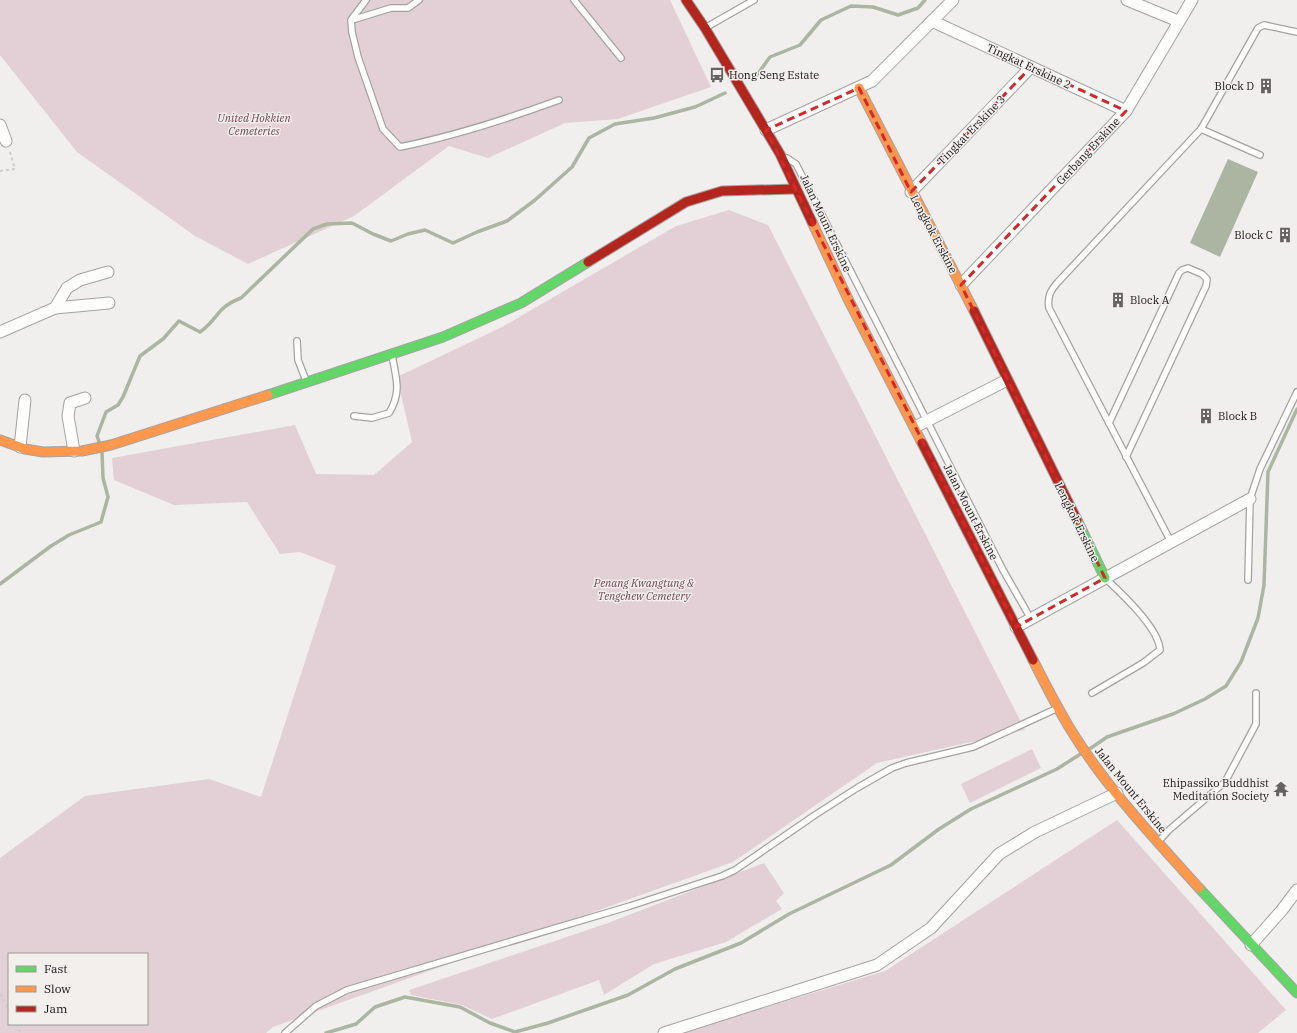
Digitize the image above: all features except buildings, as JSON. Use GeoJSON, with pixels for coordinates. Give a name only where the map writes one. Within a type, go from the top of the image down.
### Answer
{"type":"FeatureCollection","features":[{"type":"Feature","properties":{"kind":"street","name":"Jalan Mount Erskine"},"geometry":{"type":"LineString","coordinates":[[686,0],[705,28],[780,154],[848,298],[1058,708],[1092,761],[1158,842],[1251,945],[1297,993]]}},
{"type":"Feature","properties":{"kind":"street"},"geometry":{"type":"LineString","coordinates":[[766,130],[859,88],[875,79],[953,0]]}},
{"type":"Feature","properties":{"kind":"street"},"geometry":{"type":"LineString","coordinates":[[1127,0],[1178,21]]}},
{"type":"Feature","properties":{"kind":"street","name":"Gerbang Erskine"},"geometry":{"type":"LineString","coordinates":[[961,285],[1126,111],[1178,21],[1192,0]]}},
{"type":"Feature","properties":{"kind":"street","name":"Tingkat Erskine 2"},"geometry":{"type":"LineString","coordinates":[[932,21],[1126,111]]}},
{"type":"Feature","properties":{"kind":"street","name":"Tingkat Erskine 3"},"geometry":{"type":"LineString","coordinates":[[911,192],[1031,67]]}},
{"type":"Feature","properties":{"kind":"street","name":"Lengkok Erskine"},"geometry":{"type":"LineString","coordinates":[[859,88],[911,192],[961,285],[1105,578]]}},
{"type":"Feature","properties":{"kind":"street"},"geometry":{"type":"LineString","coordinates":[[0,126],[6,141]]}},
{"type":"Feature","properties":{"kind":"street"},"geometry":{"type":"LineString","coordinates":[[0,440],[32,451],[53,454],[91,450],[111,445],[307,383],[443,337],[521,303],[686,202],[722,191],[796,189]]}},
{"type":"Feature","properties":{"kind":"street"},"geometry":{"type":"LineString","coordinates":[[55,308],[67,288],[80,280],[108,272]]}},
{"type":"Feature","properties":{"kind":"street"},"geometry":{"type":"LineString","coordinates":[[0,332],[55,308],[109,303]]}},
{"type":"Feature","properties":{"kind":"street"},"geometry":{"type":"LineString","coordinates":[[914,427],[1007,380]]}},
{"type":"Feature","properties":{"kind":"street"},"geometry":{"type":"LineString","coordinates":[[74,451],[68,416],[70,403],[85,398]]}},
{"type":"Feature","properties":{"kind":"street"},"geometry":{"type":"LineString","coordinates":[[20,447],[25,400]]}},
{"type":"Feature","properties":{"kind":"street"},"geometry":{"type":"LineString","coordinates":[[1016,627],[1250,499]]}},
{"type":"Feature","properties":{"kind":"street"},"geometry":{"type":"LineString","coordinates":[[664,1033],[877,965],[931,928],[999,854],[1035,832],[1117,793]]}},
{"type":"Feature","properties":{"kind":"street"},"geometry":{"type":"LineString","coordinates":[[1251,945],[1282,910],[1297,890]]}},
{"type":"Feature","properties":{"kind":"lane"},"geometry":{"type":"LineString","coordinates":[[366,0],[351,20],[352,32],[358,57],[383,129],[400,147],[427,142],[486,125],[559,100]]}},
{"type":"Feature","properties":{"kind":"lane"},"geometry":{"type":"LineString","coordinates":[[351,20],[391,8],[408,8],[419,0]]}},
{"type":"Feature","properties":{"kind":"lane"},"geometry":{"type":"LineString","coordinates":[[574,0],[621,58]]}},
{"type":"Feature","properties":{"kind":"lane"},"geometry":{"type":"LineString","coordinates":[[705,28],[754,0]]}},
{"type":"Feature","properties":{"kind":"lane"},"geometry":{"type":"LineString","coordinates":[[1171,542],[1050,308],[1048,300],[1051,291],[1201,129],[1258,28],[1264,25],[1297,32]]}},
{"type":"Feature","properties":{"kind":"lane"},"geometry":{"type":"LineString","coordinates":[[1201,129],[1260,155]]}},
{"type":"Feature","properties":{"kind":"lane"},"geometry":{"type":"LineString","coordinates":[[780,154],[796,164],[1003,570],[1031,619]]}},
{"type":"Feature","properties":{"kind":"lane"},"geometry":{"type":"LineString","coordinates":[[1109,423],[1179,273],[1188,268],[1202,274],[1207,279],[1206,286],[1126,457]]}},
{"type":"Feature","properties":{"kind":"lane"},"geometry":{"type":"LineString","coordinates":[[297,341],[298,360],[307,383]]}},
{"type":"Feature","properties":{"kind":"lane"},"geometry":{"type":"LineString","coordinates":[[354,416],[372,418],[389,413],[397,400],[398,389],[392,355]]}},
{"type":"Feature","properties":{"kind":"lane"},"geometry":{"type":"LineString","coordinates":[[1248,580],[1250,499],[1260,469],[1297,392]]}},
{"type":"Feature","properties":{"kind":"lane"},"geometry":{"type":"LineString","coordinates":[[1092,693],[1143,663],[1160,650],[1160,642],[1143,618],[1128,599],[1105,578]]}},
{"type":"Feature","properties":{"kind":"lane"},"geometry":{"type":"LineString","coordinates":[[1158,842],[1169,830],[1225,782],[1256,724],[1256,693]]}},
{"type":"Feature","properties":{"kind":"lane"},"geometry":{"type":"LineString","coordinates":[[285,1033],[316,1006],[347,990],[630,906],[722,876],[735,870],[857,788],[892,768],[906,763],[973,747],[1058,708]]}},
{"type":"Feature","properties":{"kind":"path"},"geometry":{"type":"LineString","coordinates":[[0,171],[15,169],[6,141]]}},
{"type":"Feature","properties":{"kind":"path"},"geometry":{"type":"LineString","coordinates":[[0,994],[8,1008]]}},
{"type":"Feature","properties":{"kind":"highlighted area"},"geometry":{"type":"Polygon","coordinates":[[[1031,67],[1126,111],[961,285],[1105,578],[1016,627],[766,130],[859,88],[911,192],[1031,67]]]}},
{"type":"Feature","properties":{"kind":"green space","name":"United Hokkien Cemeteries"},"geometry":{"type":"Polygon","coordinates":[[[0,0],[670,0],[711,87],[618,119],[565,123],[488,158],[449,146],[354,216],[248,264],[195,236],[77,152],[0,55],[0,0]]]}},
{"type":"Feature","properties":{"kind":"green space","name":"Penang Kwangtung & Tengchew Cemetery"},"geometry":{"type":"Polygon","coordinates":[[[729,210],[768,225],[1025,730],[877,763],[733,862],[273,1027],[266,1033],[0,1033],[0,858],[85,796],[209,779],[261,797],[336,566],[300,552],[280,554],[247,502],[174,505],[114,480],[112,458],[295,425],[316,474],[374,475],[412,442],[397,377],[502,327],[676,226],[729,210]]]}},
{"type":"Feature","properties":{"kind":"green space"},"geometry":{"type":"Polygon","coordinates":[[[1032,749],[1041,768],[970,803],[961,784],[1032,749]]]}},
{"type":"Feature","properties":{"kind":"green space"},"geometry":{"type":"Polygon","coordinates":[[[1117,820],[1286,1010],[1258,1033],[682,1033],[885,971],[1117,820]]]}},
{"type":"Feature","properties":{"kind":"green space"},"geometry":{"type":"Polygon","coordinates":[[[764,863],[784,893],[776,901],[782,909],[726,942],[654,964],[604,995],[599,980],[492,1019],[462,1005],[411,995],[409,990],[608,923],[764,863]]]}},
{"type":"Feature","properties":{"kind":"shaded area"},"geometry":{"type":"Polygon","coordinates":[[[1228,159],[1258,172],[1220,257],[1190,243],[1228,159]]]}},
{"type":"Feature","properties":{"kind":"waterway"},"geometry":{"type":"LineString","coordinates":[[757,75],[770,57],[800,45],[821,20],[851,6],[873,7],[898,15],[918,8],[925,0]]}},
{"type":"Feature","properties":{"kind":"waterway"},"geometry":{"type":"LineString","coordinates":[[100,444],[97,436],[106,412],[118,405],[123,397],[140,356],[163,339],[179,321],[200,332],[211,323],[226,306],[241,298],[313,229],[327,224],[352,223],[391,241],[408,234],[425,230],[453,243],[507,221],[535,200],[572,167],[589,138],[615,124],[654,118],[695,107],[725,93]]}},
{"type":"Feature","properties":{"kind":"waterway"},"geometry":{"type":"LineString","coordinates":[[1088,750],[1107,737],[1173,714],[1205,699],[1226,686],[1241,662],[1258,618],[1264,585],[1268,472],[1297,409]]}},
{"type":"Feature","properties":{"kind":"waterway"},"geometry":{"type":"LineString","coordinates":[[0,584],[51,546],[69,535],[101,522],[108,497],[103,478],[102,452]]}},
{"type":"Feature","properties":{"kind":"waterway"},"geometry":{"type":"LineString","coordinates":[[326,1033],[356,1024],[375,1007],[405,997],[460,1007],[490,1023],[515,1032],[548,1023],[628,995],[675,969],[741,943],[789,914],[891,865],[939,829],[971,809],[1057,769],[1082,753]]}},
{"type":"Feature","properties":{"kind":"traffic: fast"},"geometry":{"type":"LineString","coordinates":[[268,395],[443,337],[521,303],[588,262]]}},
{"type":"Feature","properties":{"kind":"traffic: fast"},"geometry":{"type":"LineString","coordinates":[[1077,520],[1105,578]]}},
{"type":"Feature","properties":{"kind":"traffic: fast"},"geometry":{"type":"LineString","coordinates":[[1199,888],[1297,993]]}},
{"type":"Feature","properties":{"kind":"traffic: slow"},"geometry":{"type":"LineString","coordinates":[[859,88],[974,311]]}},
{"type":"Feature","properties":{"kind":"traffic: slow"},"geometry":{"type":"LineString","coordinates":[[812,222],[848,299],[922,443]]}},
{"type":"Feature","properties":{"kind":"traffic: slow"},"geometry":{"type":"LineString","coordinates":[[0,440],[25,449],[43,452],[82,451],[111,445],[268,395]]}},
{"type":"Feature","properties":{"kind":"traffic: slow"},"geometry":{"type":"LineString","coordinates":[[1033,660],[1069,727],[1098,770],[1164,850],[1199,888]]}},
{"type":"Feature","properties":{"kind":"traffic: jam"},"geometry":{"type":"LineString","coordinates":[[686,0],[705,28],[780,154],[812,222]]}},
{"type":"Feature","properties":{"kind":"traffic: jam"},"geometry":{"type":"LineString","coordinates":[[588,262],[686,202],[722,191],[796,189]]}},
{"type":"Feature","properties":{"kind":"traffic: jam"},"geometry":{"type":"LineString","coordinates":[[974,311],[1077,520]]}},
{"type":"Feature","properties":{"kind":"traffic: jam"},"geometry":{"type":"LineString","coordinates":[[922,443],[1033,660]]}},
{"type":"Feature","properties":{"kind":"place","name":"Hong Seng Estate"},"geometry":{"type":"Point","coordinates":[717,75]}},
{"type":"Feature","properties":{"kind":"place","name":"Block D"},"geometry":{"type":"Point","coordinates":[1266,86]}},
{"type":"Feature","properties":{"kind":"place","name":"Block C"},"geometry":{"type":"Point","coordinates":[1285,235]}},
{"type":"Feature","properties":{"kind":"place","name":"Block A"},"geometry":{"type":"Point","coordinates":[1118,300]}},
{"type":"Feature","properties":{"kind":"place","name":"Block B"},"geometry":{"type":"Point","coordinates":[1206,416]}},
{"type":"Feature","properties":{"kind":"place","name":"Ehipassiko Buddhist Meditation Society"},"geometry":{"type":"Point","coordinates":[1281,789]}}]}
